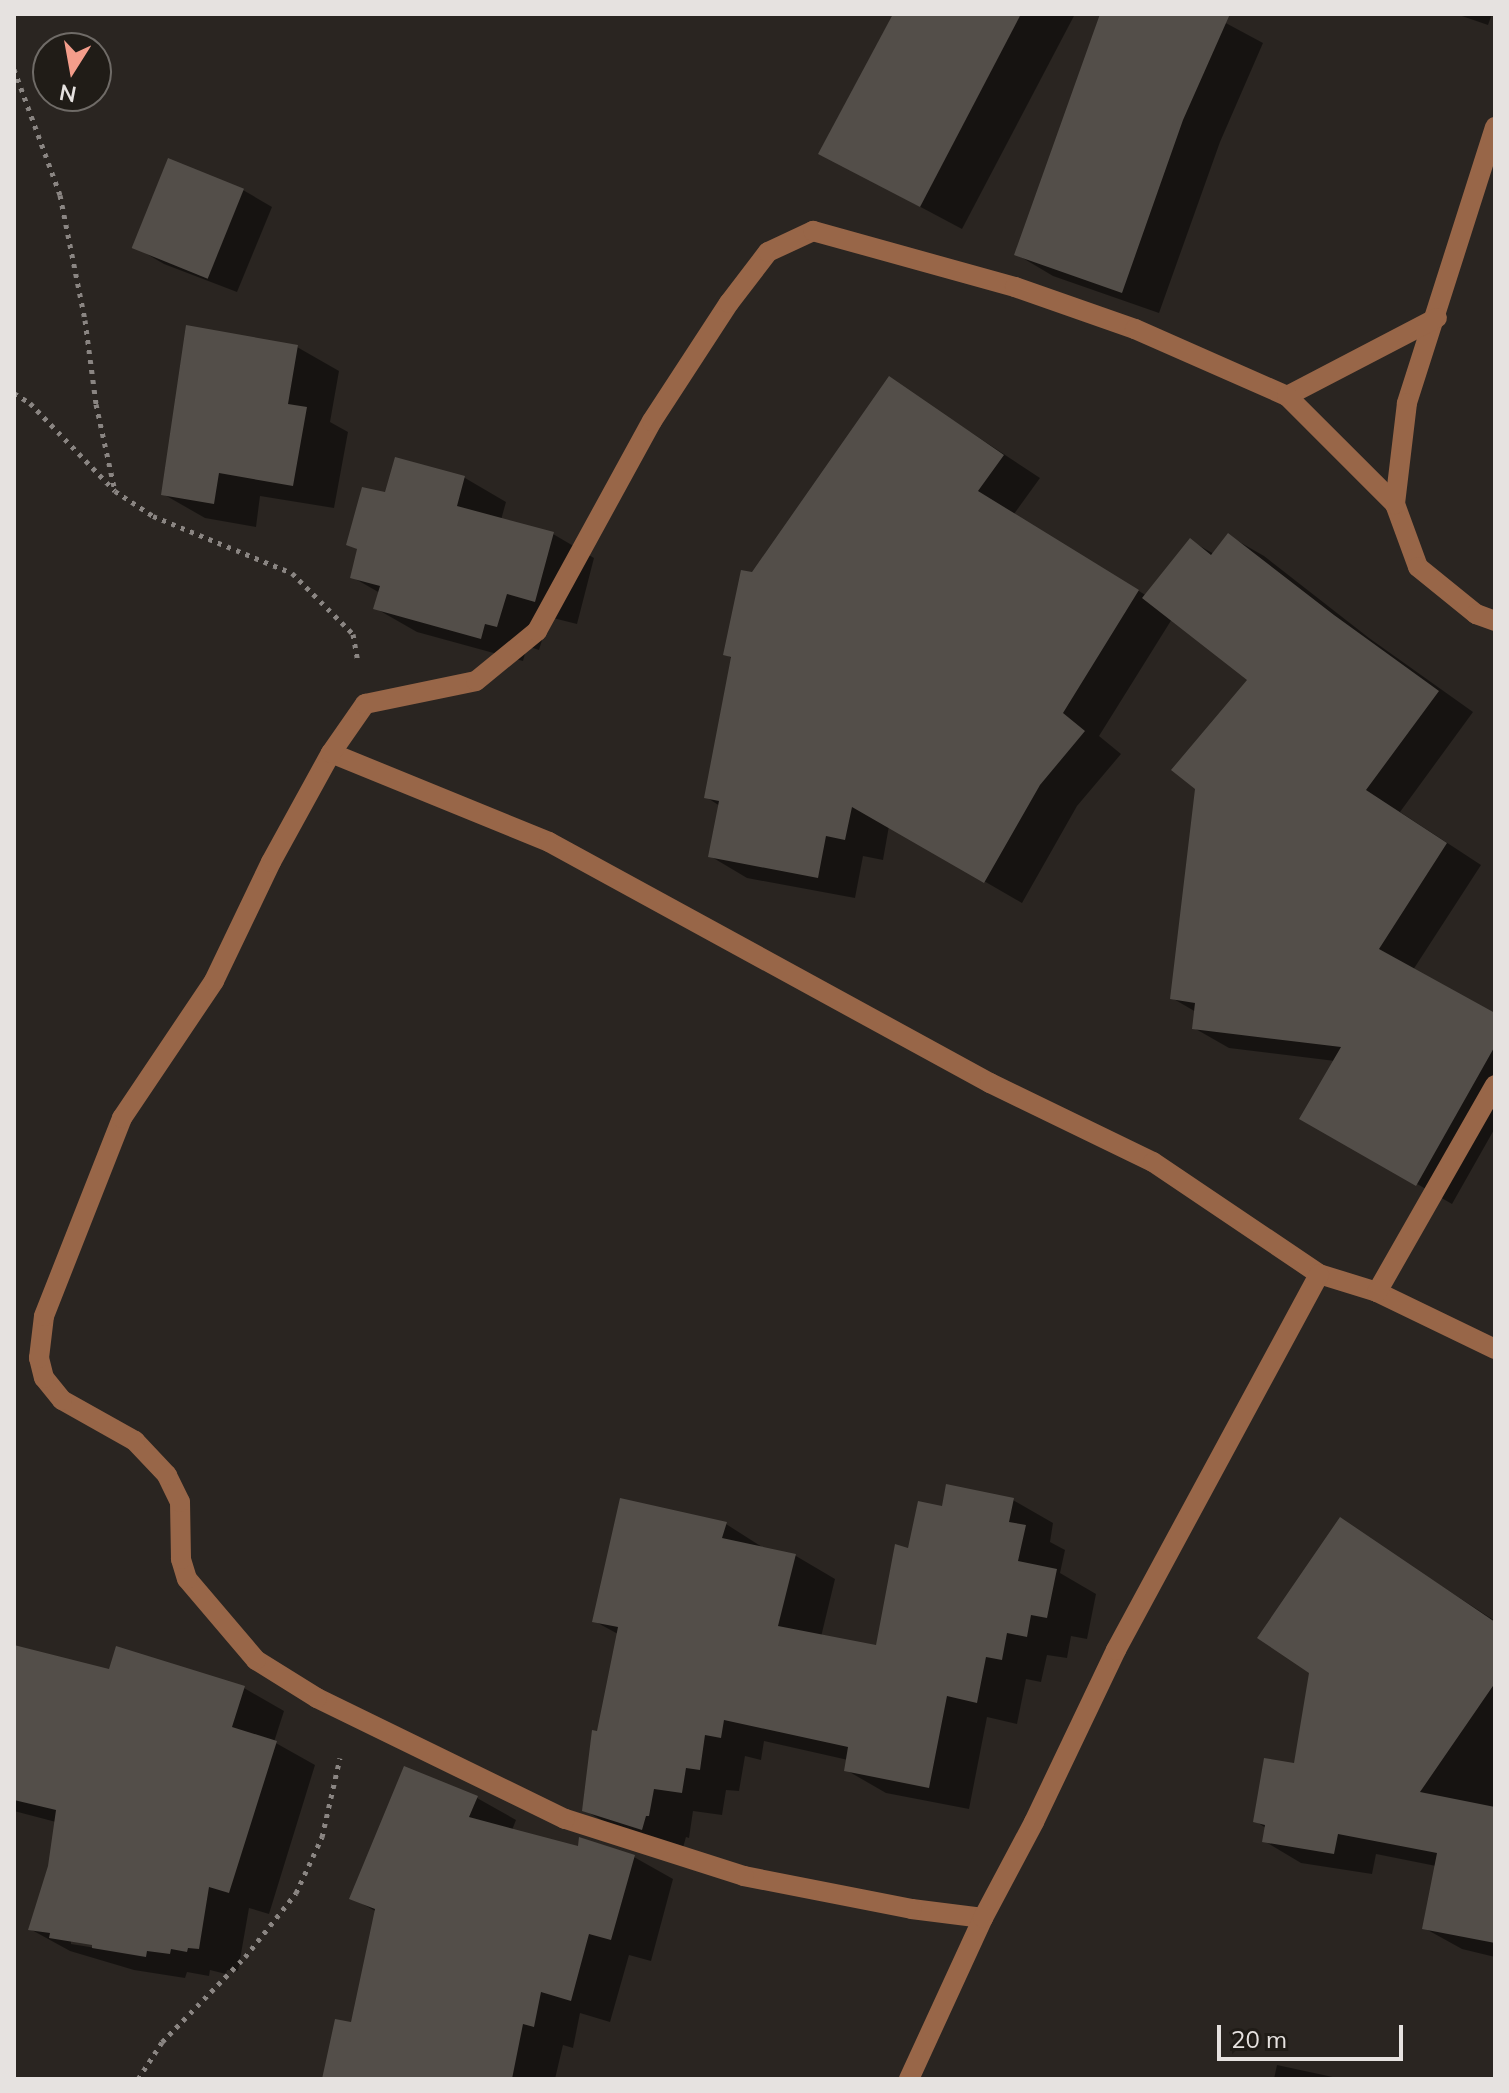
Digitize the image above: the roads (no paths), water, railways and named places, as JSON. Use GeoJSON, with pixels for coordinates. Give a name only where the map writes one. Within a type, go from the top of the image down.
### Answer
{"type":"FeatureCollection","features":[{"type":"Feature","properties":{"kind":"street"},"geometry":{"type":"LineString","coordinates":[[1395,504],[1407,403],[1437,318],[1495,127]]}},
{"type":"Feature","properties":{"kind":"street"},"geometry":{"type":"LineString","coordinates":[[983,1918],[843,1897],[744,1876],[565,1819],[317,1698],[256,1660],[196,1593],[181,1559],[180,1502],[167,1475],[135,1441],[62,1400],[44,1378],[39,1358],[44,1316],[122,1118],[214,981],[271,862],[331,753],[365,704],[476,681],[537,631],[652,421],[729,303],[768,252],[813,231],[1015,287],[1135,329],[1287,396],[1395,504],[1418,567],[1476,614],[1495,621]]}},
{"type":"Feature","properties":{"kind":"street"},"geometry":{"type":"LineString","coordinates":[[1287,396],[1437,318]]}},
{"type":"Feature","properties":{"kind":"street"},"geometry":{"type":"LineString","coordinates":[[331,753],[549,842],[990,1083],[1153,1162],[1319,1274],[1377,1292],[1495,1349]]}},
{"type":"Feature","properties":{"kind":"street"},"geometry":{"type":"LineString","coordinates":[[1377,1292],[1495,1085]]}},
{"type":"Feature","properties":{"kind":"street"},"geometry":{"type":"LineString","coordinates":[[909,2079],[983,1918],[1034,1822],[1116,1650],[1319,1274]]}}]}
